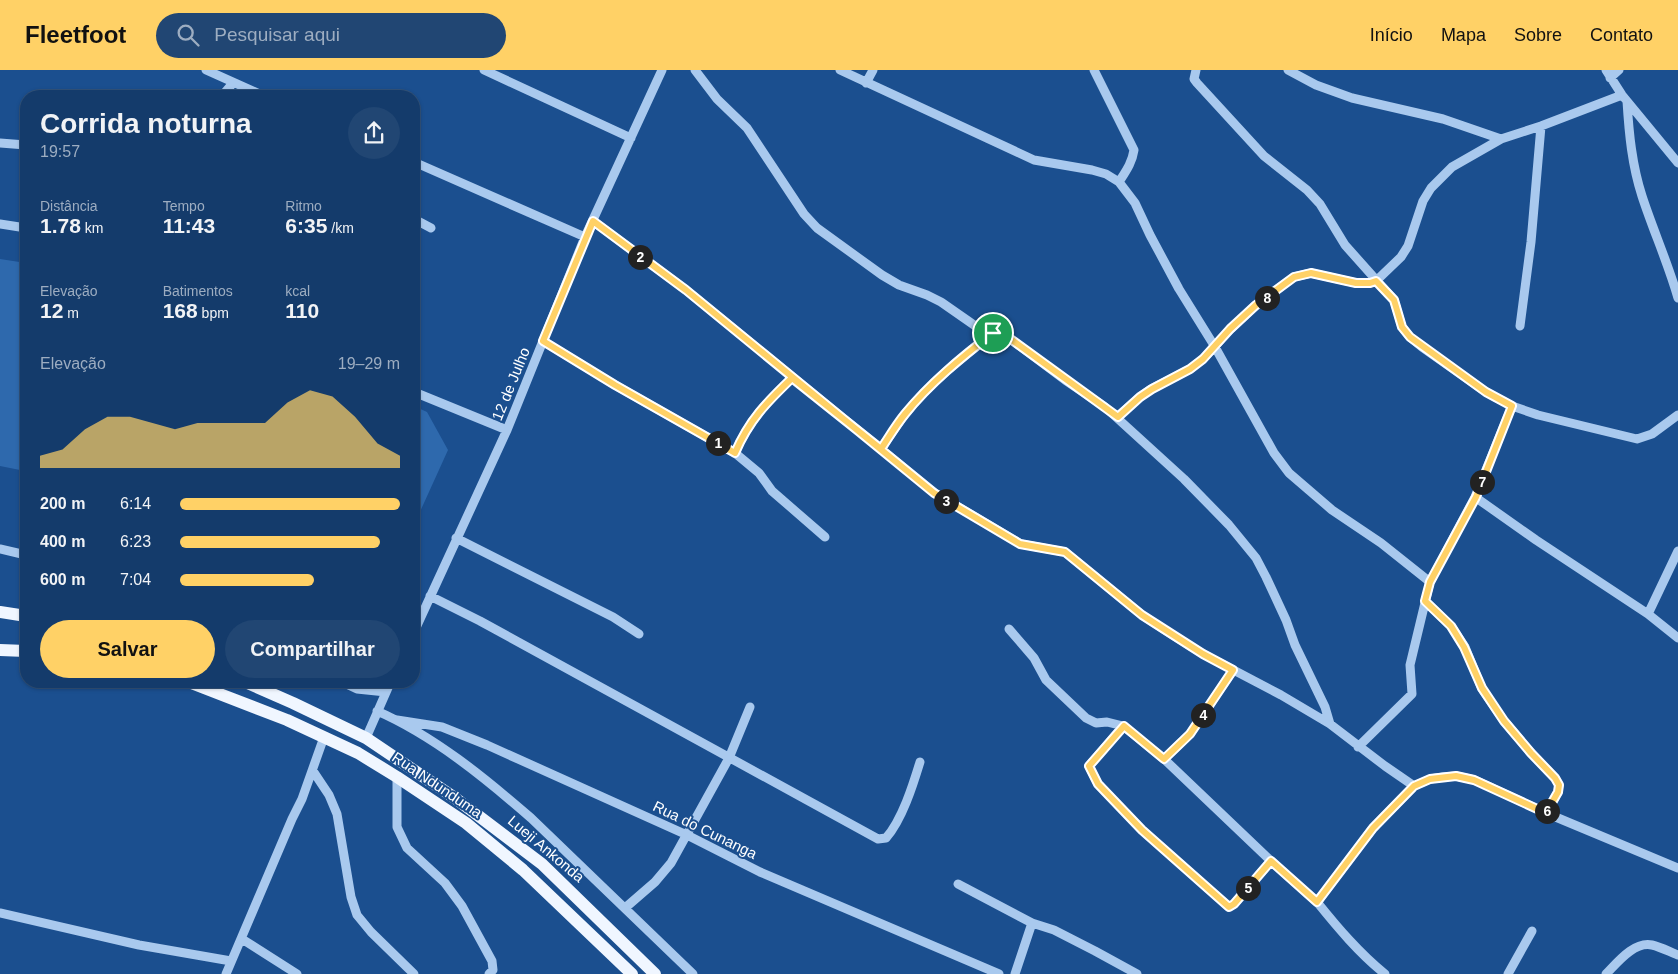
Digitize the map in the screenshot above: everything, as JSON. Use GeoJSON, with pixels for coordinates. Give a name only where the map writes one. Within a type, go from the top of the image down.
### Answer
{"type":"FeatureCollection","features":[{"type":"Feature","properties":{"kind":"main road"},"geometry":{"type":"LineString","coordinates":[[0,612],[20,615]]}},
{"type":"Feature","properties":{"kind":"main road"},"geometry":{"type":"LineString","coordinates":[[0,650],[20,651]]}},
{"type":"Feature","properties":{"kind":"main road","name":"Rua Ndunduma"},"geometry":{"type":"LineString","coordinates":[[204,688],[288,720],[358,753],[466,823],[516,864],[632,974]]}},
{"type":"Feature","properties":{"kind":"main road","name":"Lueji Ankonda"},"geometry":{"type":"LineString","coordinates":[[260,688],[293,702],[366,738],[456,798],[542,864],[570,889],[655,974]]}},
{"type":"Feature","properties":{"kind":"street"},"geometry":{"type":"LineString","coordinates":[[206,70],[250,90]]}},
{"type":"Feature","properties":{"kind":"street"},"geometry":{"type":"LineString","coordinates":[[484,70],[631,138]]}},
{"type":"Feature","properties":{"kind":"street","name":"12 de Julho"},"geometry":{"type":"LineString","coordinates":[[420,618],[507,430],[585,237],[662,70]]}},
{"type":"Feature","properties":{"kind":"street"},"geometry":{"type":"LineString","coordinates":[[695,70],[717,99],[747,128],[804,214],[818,228],[882,275],[899,285],[927,295],[974,324],[1012,340],[1118,417],[1230,525],[1256,558],[1325,707],[1330,724]]}},
{"type":"Feature","properties":{"kind":"street"},"geometry":{"type":"LineString","coordinates":[[840,70],[1034,160],[1092,170],[1106,174],[1119,182],[1135,203],[1179,288],[1215,347],[1274,453],[1289,473],[1332,510],[1381,543],[1430,582]]}},
{"type":"Feature","properties":{"kind":"street"},"geometry":{"type":"LineString","coordinates":[[866,82],[873,70]]}},
{"type":"Feature","properties":{"kind":"street"},"geometry":{"type":"LineString","coordinates":[[1094,70],[1134,150],[1129,168],[1119,182]]}},
{"type":"Feature","properties":{"kind":"street"},"geometry":{"type":"LineString","coordinates":[[1196,70],[1194,79],[1197,83],[1264,156],[1307,190],[1320,204],[1345,245],[1394,300],[1402,327],[1410,337],[1486,392],[1512,406],[1538,415],[1637,439],[1652,434],[1678,415]]}},
{"type":"Feature","properties":{"kind":"street"},"geometry":{"type":"LineString","coordinates":[[1288,70],[1316,85],[1352,98],[1443,119],[1501,139]]}},
{"type":"Feature","properties":{"kind":"street"},"geometry":{"type":"LineString","coordinates":[[1619,70],[1608,74],[1624,98],[1678,164]]}},
{"type":"Feature","properties":{"kind":"street"},"geometry":{"type":"LineString","coordinates":[[227,90],[233,83]]}},
{"type":"Feature","properties":{"kind":"street"},"geometry":{"type":"LineString","coordinates":[[1118,417],[1140,397],[1190,369],[1209,354],[1230,329],[1256,305],[1294,277],[1311,273],[1356,283],[1376,281],[1401,256],[1408,246],[1423,202],[1431,188],[1452,167],[1501,139],[1624,98]]}},
{"type":"Feature","properties":{"kind":"street"},"geometry":{"type":"LineString","coordinates":[[1624,98],[1629,135],[1642,196],[1678,298]]}},
{"type":"Feature","properties":{"kind":"street"},"geometry":{"type":"LineString","coordinates":[[1520,326],[1531,242],[1541,126]]}},
{"type":"Feature","properties":{"kind":"street"},"geometry":{"type":"LineString","coordinates":[[0,143],[20,145]]}},
{"type":"Feature","properties":{"kind":"street"},"geometry":{"type":"LineString","coordinates":[[420,165],[585,237]]}},
{"type":"Feature","properties":{"kind":"street"},"geometry":{"type":"LineString","coordinates":[[593,221],[686,290],[934,493],[1020,544],[1065,552],[1142,615],[1203,654],[1281,695],[1330,724],[1414,786]]}},
{"type":"Feature","properties":{"kind":"street"},"geometry":{"type":"LineString","coordinates":[[420,222],[431,228]]}},
{"type":"Feature","properties":{"kind":"street"},"geometry":{"type":"LineString","coordinates":[[0,224],[20,227]]}},
{"type":"Feature","properties":{"kind":"street"},"geometry":{"type":"LineString","coordinates":[[881,449],[906,413],[937,380],[993,333]]}},
{"type":"Feature","properties":{"kind":"street"},"geometry":{"type":"LineString","coordinates":[[543,341],[622,390],[735,453],[753,466],[772,491],[824,537]]}},
{"type":"Feature","properties":{"kind":"street"},"geometry":{"type":"LineString","coordinates":[[735,453],[749,424],[759,411],[792,378]]}},
{"type":"Feature","properties":{"kind":"street"},"geometry":{"type":"LineString","coordinates":[[420,394],[507,430]]}},
{"type":"Feature","properties":{"kind":"street"},"geometry":{"type":"LineString","coordinates":[[1358,746],[1412,694],[1410,665],[1430,582],[1476,497],[1512,406]]}},
{"type":"Feature","properties":{"kind":"street"},"geometry":{"type":"LineString","coordinates":[[1476,497],[1536,540],[1648,614],[1678,638]]}},
{"type":"Feature","properties":{"kind":"street"},"geometry":{"type":"LineString","coordinates":[[456,538],[613,617],[639,634]]}},
{"type":"Feature","properties":{"kind":"street"},"geometry":{"type":"LineString","coordinates":[[0,549],[20,554]]}},
{"type":"Feature","properties":{"kind":"street"},"geometry":{"type":"LineString","coordinates":[[1648,614],[1678,551]]}},
{"type":"Feature","properties":{"kind":"street"},"geometry":{"type":"LineString","coordinates":[[430,596],[480,621],[878,839],[886,838],[892,831],[912,788],[920,762]]}},
{"type":"Feature","properties":{"kind":"street"},"geometry":{"type":"LineString","coordinates":[[1425,601],[1451,626],[1464,647],[1482,688],[1504,721],[1555,778],[1559,785],[1558,792],[1546,813]]}},
{"type":"Feature","properties":{"kind":"street"},"geometry":{"type":"LineString","coordinates":[[1009,629],[1034,658],[1046,680],[1090,721],[1124,726],[1164,759],[1317,902],[1342,934],[1372,964],[1385,974]]}},
{"type":"Feature","properties":{"kind":"street"},"geometry":{"type":"LineString","coordinates":[[1164,759],[1190,734],[1233,670]]}},
{"type":"Feature","properties":{"kind":"street"},"geometry":{"type":"LineString","coordinates":[[355,688],[386,692]]}},
{"type":"Feature","properties":{"kind":"street"},"geometry":{"type":"LineString","coordinates":[[366,738],[388,688]]}},
{"type":"Feature","properties":{"kind":"street"},"geometry":{"type":"LineString","coordinates":[[624,908],[654,882],[671,863],[729,758],[750,706]]}},
{"type":"Feature","properties":{"kind":"street"},"geometry":{"type":"LineString","coordinates":[[377,711],[397,720]]}},
{"type":"Feature","properties":{"kind":"street","name":"Rua do Cunanga"},"geometry":{"type":"LineString","coordinates":[[397,720],[442,726],[687,836],[760,872],[993,973]]}},
{"type":"Feature","properties":{"kind":"street","name":"Lueji Ankonda"},"geometry":{"type":"LineString","coordinates":[[397,720],[441,748],[506,796],[692,974]]}},
{"type":"Feature","properties":{"kind":"street"},"geometry":{"type":"LineString","coordinates":[[1124,726],[1089,766],[1098,784],[1142,830],[1229,907],[1234,904],[1271,861]]}},
{"type":"Feature","properties":{"kind":"street"},"geometry":{"type":"LineString","coordinates":[[226,974],[313,771],[324,737]]}},
{"type":"Feature","properties":{"kind":"street"},"geometry":{"type":"LineString","coordinates":[[313,771],[329,795],[337,814],[351,897],[357,915],[370,932],[414,974]]}},
{"type":"Feature","properties":{"kind":"street"},"geometry":{"type":"LineString","coordinates":[[397,777],[397,827],[406,848],[445,883],[462,906],[492,961],[493,970],[489,974]]}},
{"type":"Feature","properties":{"kind":"street"},"geometry":{"type":"LineString","coordinates":[[1317,902],[1373,828],[1414,786],[1430,779],[1444,777],[1474,780],[1546,813],[1678,868]]}},
{"type":"Feature","properties":{"kind":"street"},"geometry":{"type":"LineString","coordinates":[[958,884],[1032,923],[1054,930],[1138,974]]}},
{"type":"Feature","properties":{"kind":"street"},"geometry":{"type":"LineString","coordinates":[[0,912],[139,945],[231,961]]}},
{"type":"Feature","properties":{"kind":"street"},"geometry":{"type":"LineString","coordinates":[[1015,974],[1032,923]]}},
{"type":"Feature","properties":{"kind":"street"},"geometry":{"type":"LineString","coordinates":[[1508,974],[1532,931]]}},
{"type":"Feature","properties":{"kind":"street"},"geometry":{"type":"LineString","coordinates":[[242,939],[297,974]]}},
{"type":"Feature","properties":{"kind":"street"},"geometry":{"type":"LineString","coordinates":[[1606,974],[1624,954],[1641,946],[1652,945],[1678,955]]}},
{"type":"Feature","properties":{"kind":"shaded area"},"geometry":{"type":"Polygon","coordinates":[[[0,259],[20,262],[20,470],[0,466],[0,259]]]}},
{"type":"Feature","properties":{"kind":"shaded area"},"geometry":{"type":"Polygon","coordinates":[[[420,409],[427,412],[448,450],[420,512],[420,409]]]}},
{"type":"Feature","properties":{"kind":"route"},"geometry":{"type":"LineString","coordinates":[[993,333],[937,380],[906,413],[881,449],[792,378],[759,411],[749,424],[735,453],[652,407],[543,341],[593,221],[686,290],[792,378],[934,493],[1020,544],[1065,552],[1142,615],[1203,654],[1233,670],[1190,734],[1164,759],[1124,726],[1089,766],[1098,784],[1142,830],[1229,907],[1234,904],[1271,861],[1317,902],[1373,828],[1414,786],[1430,779],[1456,776],[1474,780],[1546,813],[1556,798],[1559,785],[1555,778],[1504,721],[1482,688],[1470,658],[1451,626],[1425,601],[1430,582],[1476,497],[1512,406],[1486,392],[1410,337],[1402,327],[1394,300],[1376,281],[1370,283],[1345,282],[1311,273],[1294,277],[1256,305],[1230,329],[1203,359],[1190,369],[1140,397],[1118,417],[1012,340],[993,333]]}}]}
